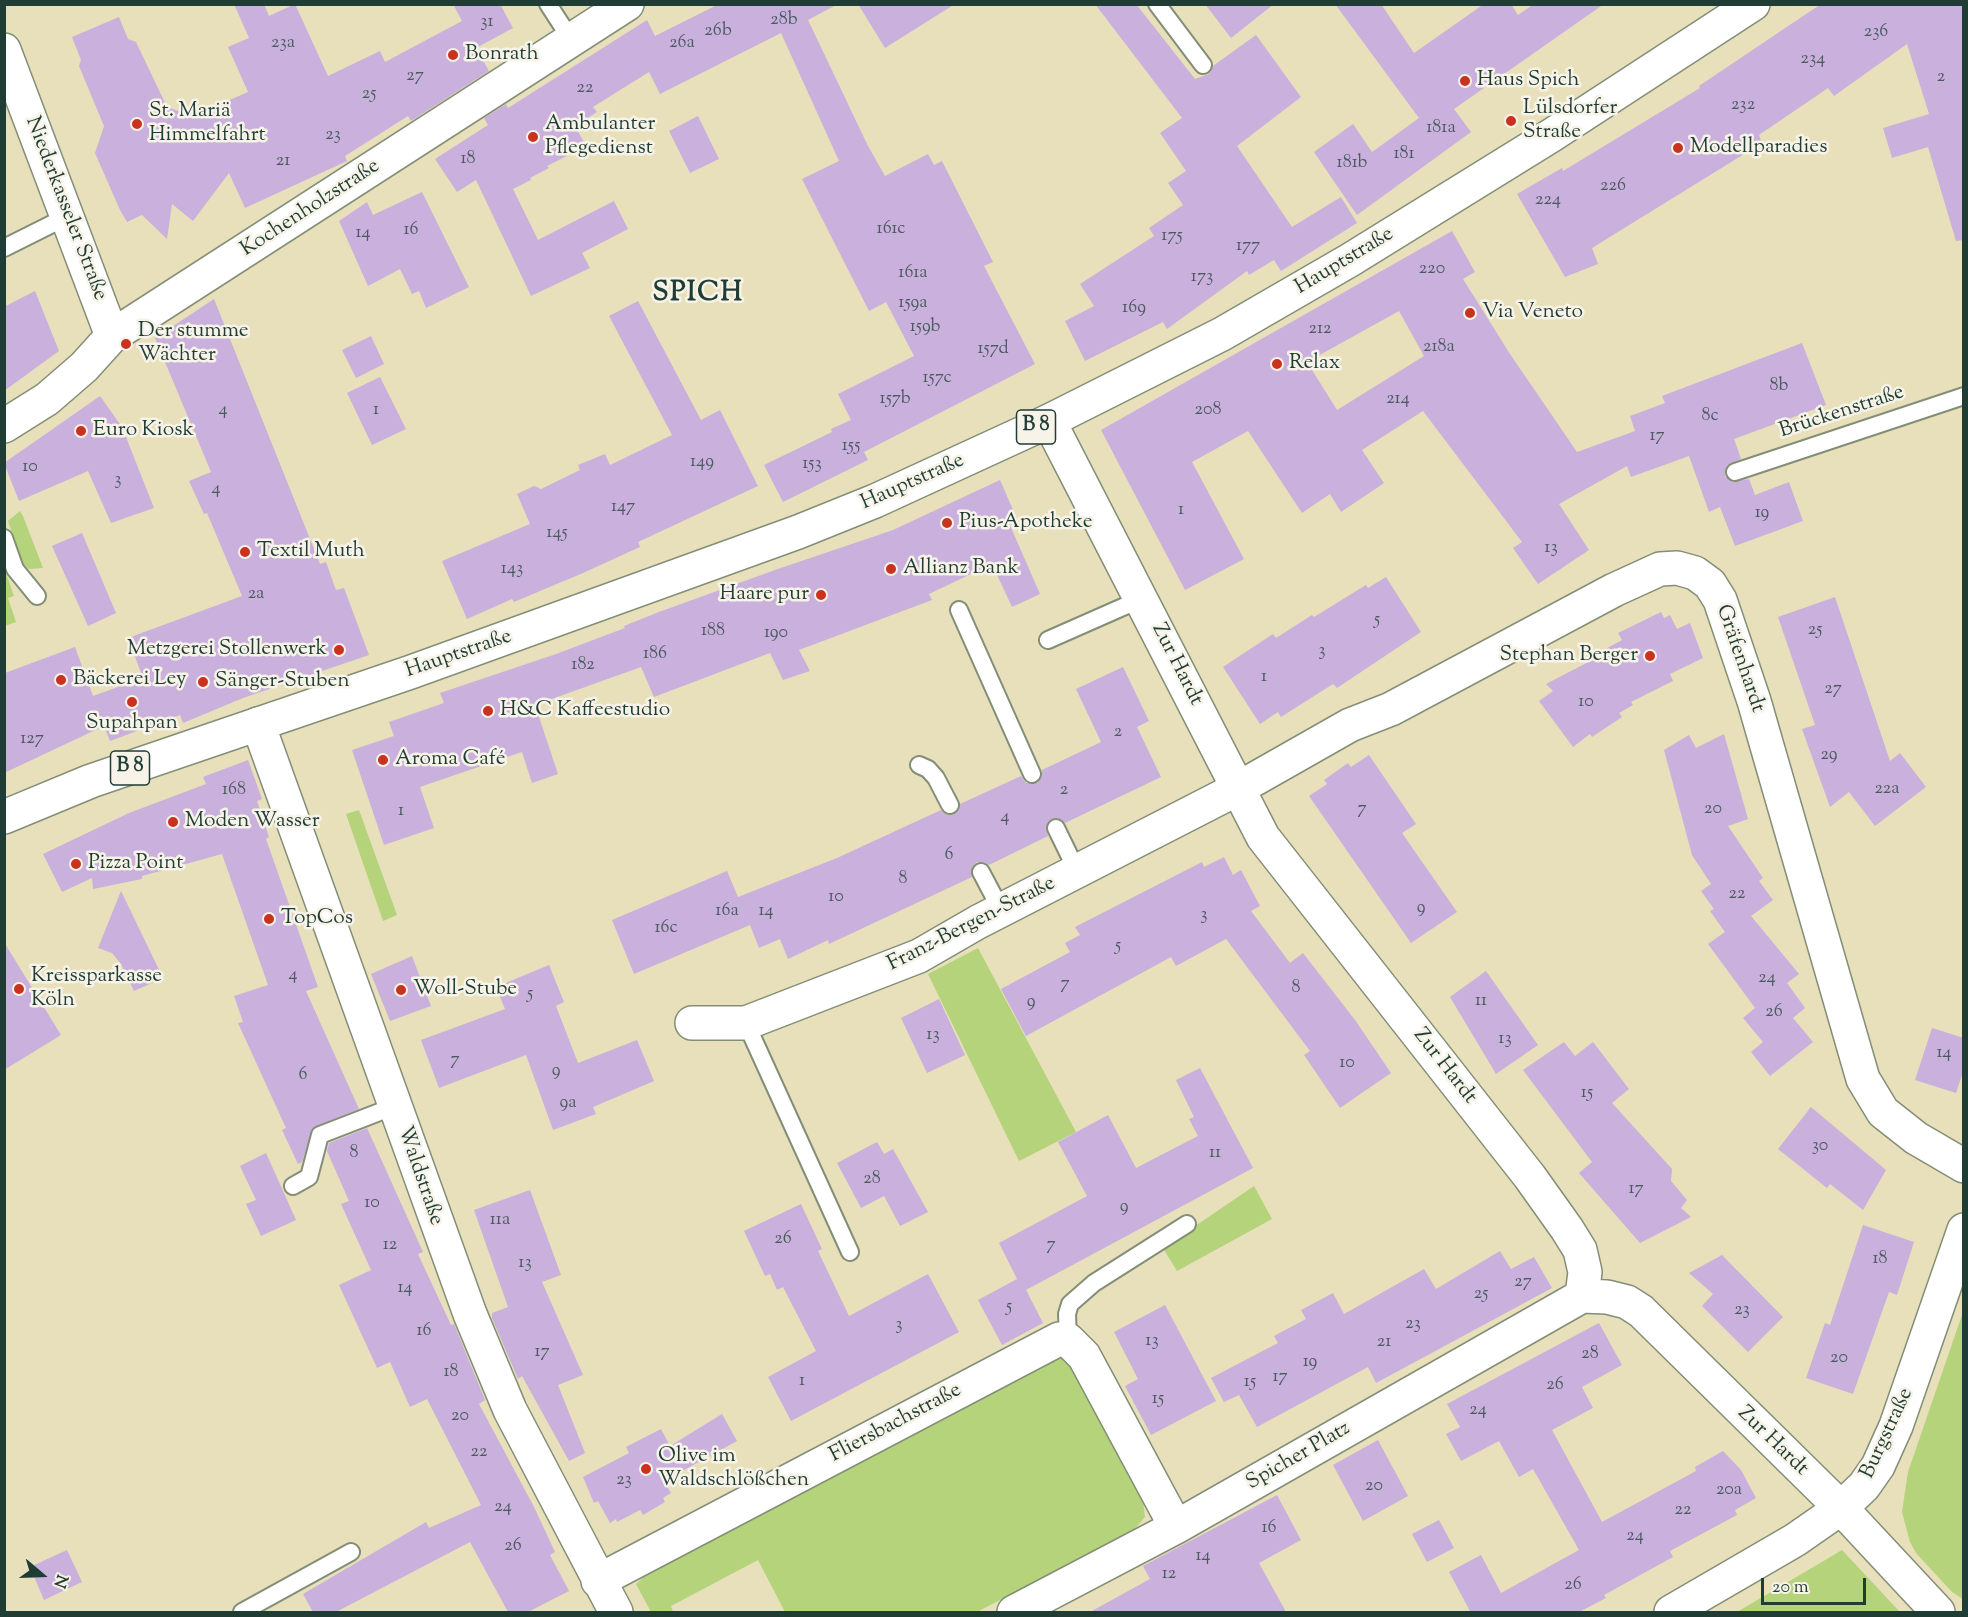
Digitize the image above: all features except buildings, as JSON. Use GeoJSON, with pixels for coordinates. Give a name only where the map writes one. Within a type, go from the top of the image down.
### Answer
{"type":"FeatureCollection","features":[{"type":"Feature","properties":{"kind":"street","name":"Kochenholzstraße"},"geometry":{"type":"LineString","coordinates":[[4,426],[47,399],[84,367],[112,336],[627,4]]}},
{"type":"Feature","properties":{"kind":"street","name":"Hauptstraße"},"geometry":{"type":"LineString","coordinates":[[4,817],[91,781],[559,620],[798,532],[874,501],[1049,421],[1222,334],[1341,265],[1552,135],[1753,4]]}},
{"type":"Feature","properties":{"kind":"street","name":"Niederkasseler Straße"},"geometry":{"type":"LineString","coordinates":[[4,50],[112,336]]}},
{"type":"Feature","properties":{"kind":"street","name":"Zur Hardt"},"geometry":{"type":"LineString","coordinates":[[1049,421],[1263,837],[1530,1177],[1567,1229],[1580,1250],[1585,1272],[1582,1296],[1607,1297],[1627,1302],[1641,1311],[1729,1401],[1841,1508],[1938,1612]]}},
{"type":"Feature","properties":{"kind":"street","name":"Gräfenhardt"},"geometry":{"type":"LineString","coordinates":[[1239,788],[1350,725],[1391,709],[1614,590],[1660,569],[1677,568],[1695,573],[1710,584],[1720,600],[1754,700],[1863,1079],[1883,1112],[1916,1138],[1964,1166]]}},
{"type":"Feature","properties":{"kind":"street","name":"Waldstraße"},"geometry":{"type":"LineString","coordinates":[[258,724],[470,1314],[510,1410],[616,1612]]}},
{"type":"Feature","properties":{"kind":"street","name":"Franz-Bergen-Straße"},"geometry":{"type":"LineString","coordinates":[[692,1023],[746,1023],[919,956],[1001,910],[1239,788]]}},
{"type":"Feature","properties":{"kind":"street","name":"Burgstraße"},"geometry":{"type":"LineString","coordinates":[[1671,1612],[1794,1540],[1841,1508],[1864,1486],[1878,1466],[1896,1426],[1964,1230]]}},
{"type":"Feature","properties":{"kind":"street","name":"Spicher Platz"},"geometry":{"type":"LineString","coordinates":[[1014,1612],[1176,1527],[1582,1296]]}},
{"type":"Feature","properties":{"kind":"street","name":"Fliersbachstraße"},"geometry":{"type":"LineString","coordinates":[[598,1581],[1050,1342],[1068,1340]]}},
{"type":"Feature","properties":{"kind":"street"},"geometry":{"type":"LineString","coordinates":[[1068,1340],[1084,1356],[1176,1527]]}},
{"type":"Feature","properties":{"kind":"lane"},"geometry":{"type":"LineString","coordinates":[[548,4],[572,41]]}},
{"type":"Feature","properties":{"kind":"lane"},"geometry":{"type":"LineString","coordinates":[[1157,4],[1203,64]]}},
{"type":"Feature","properties":{"kind":"lane"},"geometry":{"type":"LineString","coordinates":[[4,248],[68,216]]}},
{"type":"Feature","properties":{"kind":"lane","name":"Brückenstraße"},"geometry":{"type":"LineString","coordinates":[[1735,472],[1964,396]]}},
{"type":"Feature","properties":{"kind":"lane"},"geometry":{"type":"LineString","coordinates":[[4,538],[15,569],[37,596]]}},
{"type":"Feature","properties":{"kind":"lane"},"geometry":{"type":"LineString","coordinates":[[1048,640],[1142,599]]}},
{"type":"Feature","properties":{"kind":"lane"},"geometry":{"type":"LineString","coordinates":[[959,610],[1032,774]]}},
{"type":"Feature","properties":{"kind":"lane"},"geometry":{"type":"LineString","coordinates":[[919,765],[928,769],[936,778],[950,806]]}},
{"type":"Feature","properties":{"kind":"lane"},"geometry":{"type":"LineString","coordinates":[[1056,828],[1077,871]]}},
{"type":"Feature","properties":{"kind":"lane"},"geometry":{"type":"LineString","coordinates":[[981,872],[1001,910]]}},
{"type":"Feature","properties":{"kind":"lane"},"geometry":{"type":"LineString","coordinates":[[746,1023],[850,1252]]}},
{"type":"Feature","properties":{"kind":"lane"},"geometry":{"type":"LineString","coordinates":[[293,1186],[309,1177],[320,1135],[395,1106]]}},
{"type":"Feature","properties":{"kind":"lane"},"geometry":{"type":"LineString","coordinates":[[1068,1340],[1067,1314],[1070,1304],[1094,1283],[1187,1224]]}},
{"type":"Feature","properties":{"kind":"lane"},"geometry":{"type":"LineString","coordinates":[[242,1612],[351,1552]]}},
{"type":"Feature","properties":{"kind":"green space"},"geometry":{"type":"Polygon","coordinates":[[[20,511],[43,568],[29,569],[22,563],[8,521],[20,511]]]}},
{"type":"Feature","properties":{"kind":"green space"},"geometry":{"type":"Polygon","coordinates":[[[5,570],[14,596],[8,598],[16,622],[5,626],[5,570]]]}},
{"type":"Feature","properties":{"kind":"green space"},"geometry":{"type":"Polygon","coordinates":[[[359,810],[397,915],[383,921],[346,814],[359,810]]]}},
{"type":"Feature","properties":{"kind":"green space"},"geometry":{"type":"Polygon","coordinates":[[[978,948],[1076,1132],[1019,1161],[928,974],[978,948]]]}},
{"type":"Feature","properties":{"kind":"green space"},"geometry":{"type":"Polygon","coordinates":[[[1254,1186],[1272,1219],[1177,1271],[1163,1248],[1254,1186]]]}},
{"type":"Feature","properties":{"kind":"green space"},"geometry":{"type":"Polygon","coordinates":[[[1963,1312],[1963,1599],[1952,1592],[1916,1553],[1910,1542],[1902,1512],[1908,1472],[1963,1312]]]}},
{"type":"Feature","properties":{"kind":"green space"},"geometry":{"type":"Polygon","coordinates":[[[1063,1358],[1072,1366],[1143,1500],[1145,1517],[1134,1530],[977,1612],[785,1612],[758,1560],[671,1606],[673,1612],[651,1612],[636,1584],[645,1576],[1048,1360],[1063,1358]]]}},
{"type":"Feature","properties":{"kind":"green space"},"geometry":{"type":"Polygon","coordinates":[[[1842,1550],[1900,1612],[1737,1612],[1832,1556],[1842,1550]]]}},
{"type":"Feature","properties":{"kind":"place","name":"Bonrath"},"geometry":{"type":"Point","coordinates":[453,55]}},
{"type":"Feature","properties":{"kind":"place","name":"Haus Spich"},"geometry":{"type":"Point","coordinates":[1465,81]}},
{"type":"Feature","properties":{"kind":"place","name":"Lülsdorfer Straße"},"geometry":{"type":"Point","coordinates":[1511,121]}},
{"type":"Feature","properties":{"kind":"place","name":"St. Mariä Himmelfahrt"},"geometry":{"type":"Point","coordinates":[137,124]}},
{"type":"Feature","properties":{"kind":"place","name":"Ambulanter Pflegedienst"},"geometry":{"type":"Point","coordinates":[533,137]}},
{"type":"Feature","properties":{"kind":"place","name":"Modellparadies"},"geometry":{"type":"Point","coordinates":[1678,148]}},
{"type":"Feature","properties":{"kind":"place","name":"Via Veneto"},"geometry":{"type":"Point","coordinates":[1470,313]}},
{"type":"Feature","properties":{"kind":"place","name":"Der stumme Wächter"},"geometry":{"type":"Point","coordinates":[126,344]}},
{"type":"Feature","properties":{"kind":"place","name":"Relax"},"geometry":{"type":"Point","coordinates":[1277,364]}},
{"type":"Feature","properties":{"kind":"place","name":"Euro Kiosk"},"geometry":{"type":"Point","coordinates":[81,431]}},
{"type":"Feature","properties":{"kind":"place","name":"Pius-Apotheke"},"geometry":{"type":"Point","coordinates":[947,523]}},
{"type":"Feature","properties":{"kind":"place","name":"Textil Muth"},"geometry":{"type":"Point","coordinates":[245,552]}},
{"type":"Feature","properties":{"kind":"place","name":"Allianz Bank"},"geometry":{"type":"Point","coordinates":[891,569]}},
{"type":"Feature","properties":{"kind":"place","name":"Haare pur"},"geometry":{"type":"Point","coordinates":[821,595]}},
{"type":"Feature","properties":{"kind":"place","name":"Metzgerei Stollenwerk"},"geometry":{"type":"Point","coordinates":[339,650]}},
{"type":"Feature","properties":{"kind":"place","name":"Stephan Berger"},"geometry":{"type":"Point","coordinates":[1650,656]}},
{"type":"Feature","properties":{"kind":"place","name":"Bäckerei Ley"},"geometry":{"type":"Point","coordinates":[61,680]}},
{"type":"Feature","properties":{"kind":"place","name":"Sänger-Stuben"},"geometry":{"type":"Point","coordinates":[203,682]}},
{"type":"Feature","properties":{"kind":"place","name":"Supahpan"},"geometry":{"type":"Point","coordinates":[132,702]}},
{"type":"Feature","properties":{"kind":"place","name":"H&C Kaffeestudio"},"geometry":{"type":"Point","coordinates":[488,711]}},
{"type":"Feature","properties":{"kind":"place","name":"Aroma Café"},"geometry":{"type":"Point","coordinates":[383,760]}},
{"type":"Feature","properties":{"kind":"place","name":"Moden Wasser"},"geometry":{"type":"Point","coordinates":[173,822]}},
{"type":"Feature","properties":{"kind":"place","name":"Pizza Point"},"geometry":{"type":"Point","coordinates":[76,864]}},
{"type":"Feature","properties":{"kind":"place","name":"TopCos"},"geometry":{"type":"Point","coordinates":[269,919]}},
{"type":"Feature","properties":{"kind":"place","name":"Kreissparkasse Köln"},"geometry":{"type":"Point","coordinates":[19,989]}},
{"type":"Feature","properties":{"kind":"place","name":"Woll-Stube"},"geometry":{"type":"Point","coordinates":[401,990]}},
{"type":"Feature","properties":{"kind":"place","name":"Olive im Waldschlößchen"},"geometry":{"type":"Point","coordinates":[646,1469]}},
{"type":"Feature","properties":{"kind":"district","name":"SPICH"},"geometry":{"type":"Point","coordinates":[698,295]}}]}
